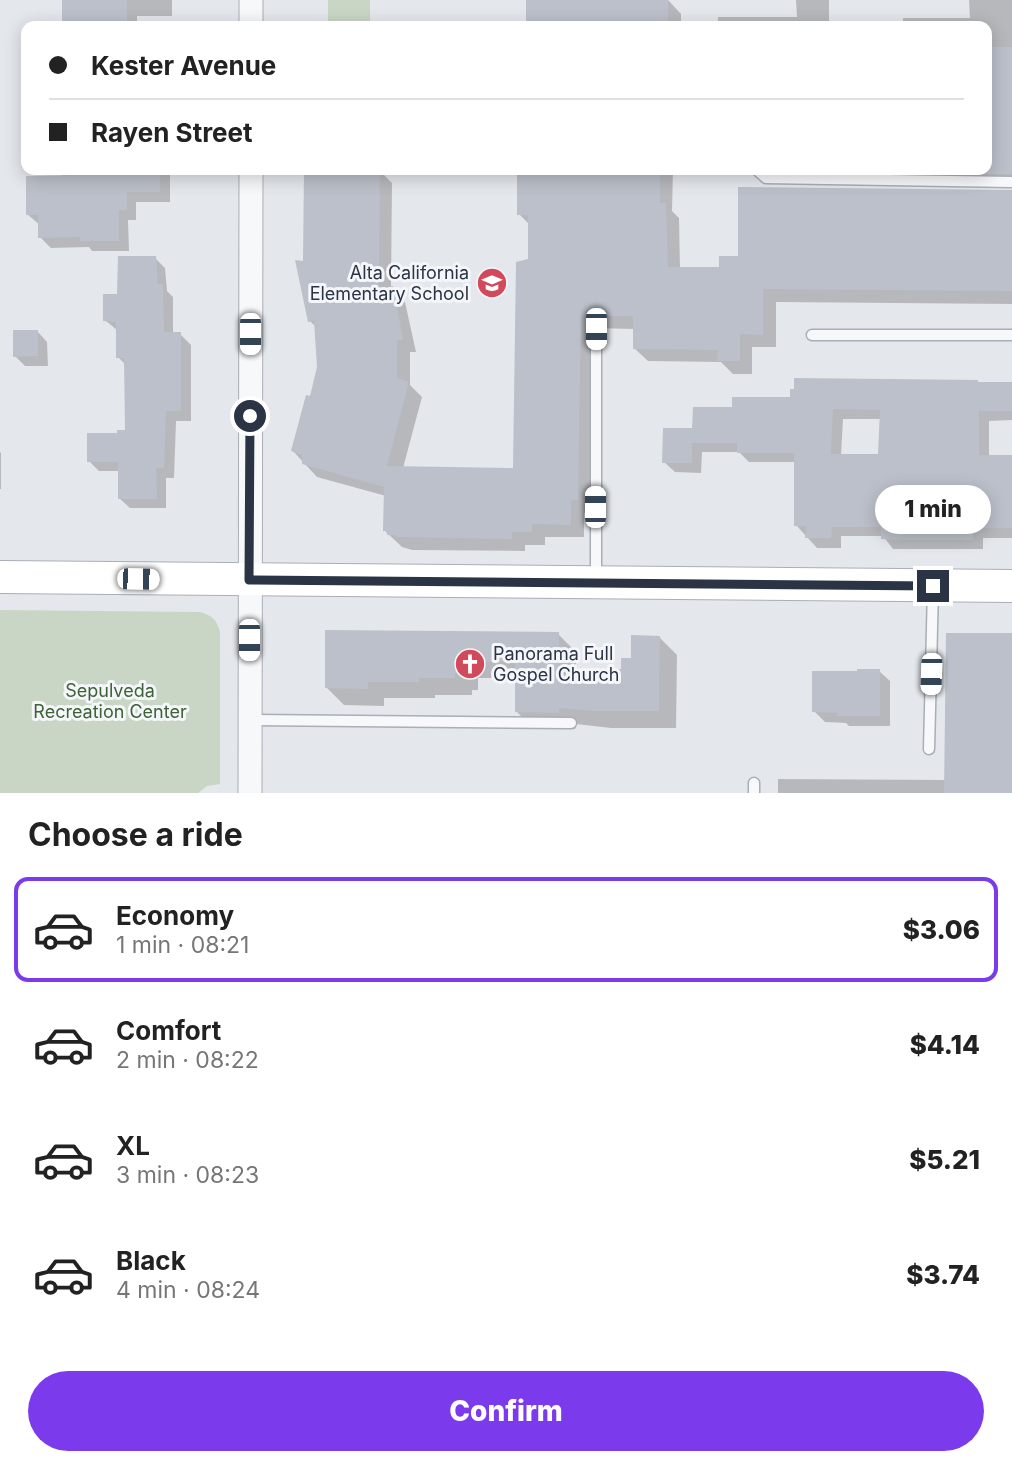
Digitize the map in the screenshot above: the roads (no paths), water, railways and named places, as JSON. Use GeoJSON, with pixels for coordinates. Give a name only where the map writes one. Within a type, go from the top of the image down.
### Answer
{"type":"FeatureCollection","features":[{"type":"Feature","properties":{"kind":"street"},"geometry":{"type":"LineString","coordinates":[[251,0],[251,21]]}},
{"type":"Feature","properties":{"kind":"street"},"geometry":{"type":"LineString","coordinates":[[250,793],[251,175]]}},
{"type":"Feature","properties":{"kind":"street"},"geometry":{"type":"LineString","coordinates":[[0,577],[1012,586]]}},
{"type":"Feature","properties":{"kind":"lane"},"geometry":{"type":"LineString","coordinates":[[763,175],[766,178],[1012,182]]}},
{"type":"Feature","properties":{"kind":"lane"},"geometry":{"type":"LineString","coordinates":[[596,329],[596,583]]}},
{"type":"Feature","properties":{"kind":"lane"},"geometry":{"type":"LineString","coordinates":[[812,335],[1012,335]]}},
{"type":"Feature","properties":{"kind":"lane"},"geometry":{"type":"LineString","coordinates":[[929,749],[933,586]]}},
{"type":"Feature","properties":{"kind":"lane"},"geometry":{"type":"LineString","coordinates":[[250,720],[572,723]]}},
{"type":"Feature","properties":{"kind":"place","name":"Alta California Elementary School"},"geometry":{"type":"Point","coordinates":[492,283]}},
{"type":"Feature","properties":{"kind":"place","name":"Panorama Full Gospel Church"},"geometry":{"type":"Point","coordinates":[470,664]}},
{"type":"Feature","properties":{"kind":"park label","name":"Sepulveda Recreation Center"},"geometry":{"type":"Point","coordinates":[110,701]}}]}
